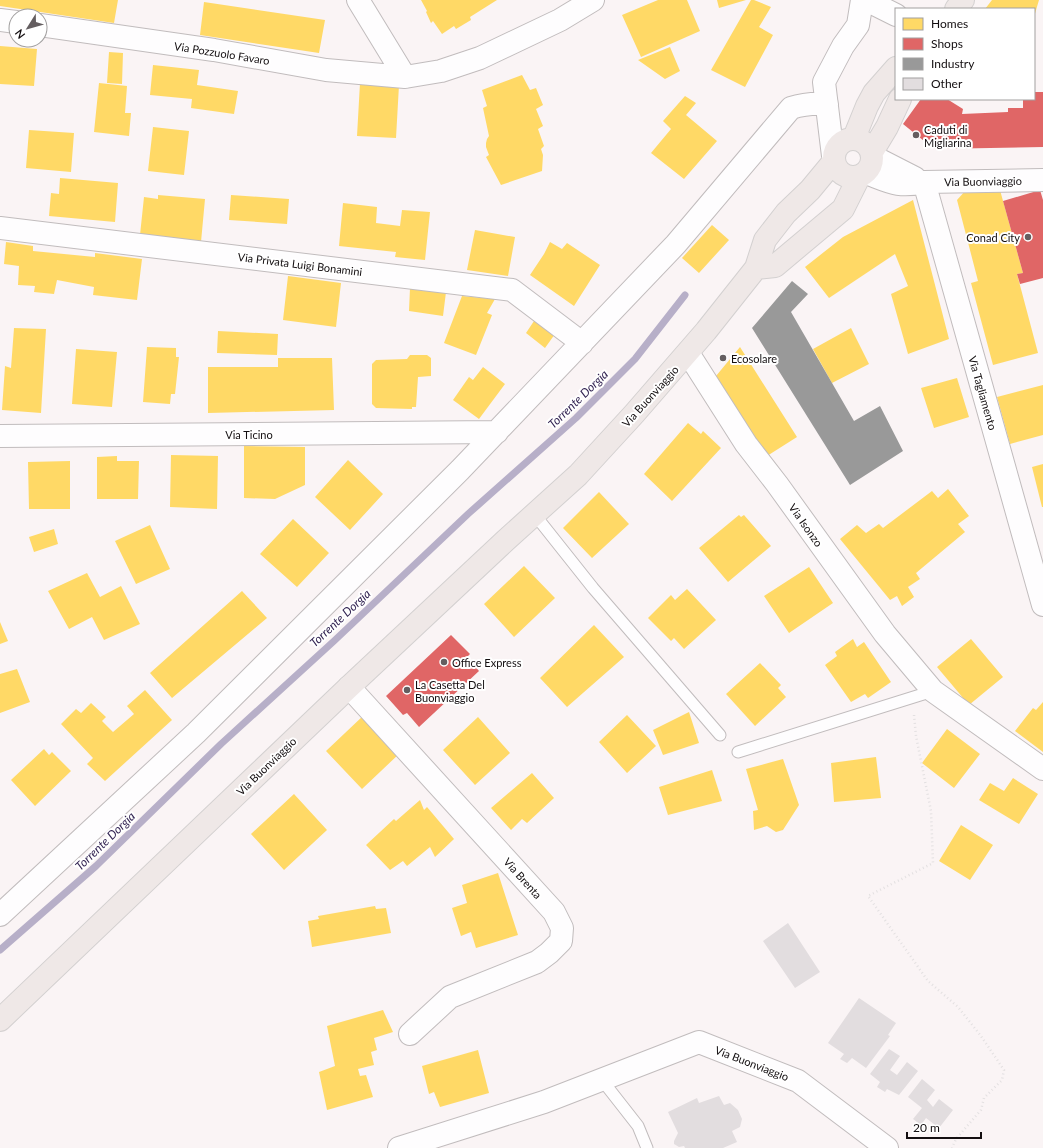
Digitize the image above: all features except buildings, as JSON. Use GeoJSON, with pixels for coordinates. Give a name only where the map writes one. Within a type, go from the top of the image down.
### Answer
{"type":"FeatureCollection","features":[{"type":"Feature","properties":{"kind":"main road"},"geometry":{"type":"LineString","coordinates":[[957,8],[963,0]]}},
{"type":"Feature","properties":{"kind":"main road"},"geometry":{"type":"LineString","coordinates":[[852,138],[874,92],[895,69]]}},
{"type":"Feature","properties":{"kind":"main road"},"geometry":{"type":"LineString","coordinates":[[756,268],[775,266],[843,209],[868,164],[900,100]]}},
{"type":"Feature","properties":{"kind":"main road"},"geometry":{"type":"LineString","coordinates":[[852,138],[864,141],[869,146],[868,164],[852,178],[842,174],[835,166],[834,159],[837,147],[844,140],[852,138]]}},
{"type":"Feature","properties":{"kind":"main road","name":"Via Buonviaggio"},"geometry":{"type":"LineString","coordinates":[[0,1020],[349,687],[506,540],[578,475],[688,353],[756,268],[765,240],[786,213],[810,190],[834,159]]}},
{"type":"Feature","properties":{"kind":"street"},"geometry":{"type":"LineString","coordinates":[[358,0],[405,77]]}},
{"type":"Feature","properties":{"kind":"street","name":"Via Pozzuolo Favaro"},"geometry":{"type":"LineString","coordinates":[[48,26],[214,50],[326,70],[405,77],[441,71],[480,58],[560,20],[593,0]]}},
{"type":"Feature","properties":{"kind":"street"},"geometry":{"type":"LineString","coordinates":[[834,159],[824,82],[843,46],[858,24],[862,0]]}},
{"type":"Feature","properties":{"kind":"street"},"geometry":{"type":"LineString","coordinates":[[866,0],[895,14]]}},
{"type":"Feature","properties":{"kind":"street"},"geometry":{"type":"LineString","coordinates":[[824,82],[852,138]]}},
{"type":"Feature","properties":{"kind":"street"},"geometry":{"type":"LineString","coordinates":[[0,915],[196,734],[460,470],[676,244],[791,108],[800,105],[817,103],[827,104]]}},
{"type":"Feature","properties":{"kind":"street","name":"Via Buonviaggio"},"geometry":{"type":"LineString","coordinates":[[868,164],[898,184],[911,185],[924,182],[1043,180]]}},
{"type":"Feature","properties":{"kind":"street","name":"Via Tagliamento"},"geometry":{"type":"LineString","coordinates":[[924,182],[1043,605]]}},
{"type":"Feature","properties":{"kind":"street","name":"Via Privata Luigi Bonamini"},"geometry":{"type":"LineString","coordinates":[[0,228],[512,290],[582,343]]}},
{"type":"Feature","properties":{"kind":"street","name":"Via Isonzo"},"geometry":{"type":"LineString","coordinates":[[688,353],[746,444],[777,484],[885,634],[933,691],[1043,769]]}},
{"type":"Feature","properties":{"kind":"street","name":"Via Ticino"},"geometry":{"type":"LineString","coordinates":[[0,436],[497,432]]}},
{"type":"Feature","properties":{"kind":"street","name":"Via Brenta"},"geometry":{"type":"LineString","coordinates":[[349,687],[554,912],[562,928],[561,940],[549,953],[537,962],[450,997],[410,1034]]}},
{"type":"Feature","properties":{"kind":"street","name":"Via Buonviaggio"},"geometry":{"type":"LineString","coordinates":[[399,1148],[544,1102],[698,1042],[798,1081],[887,1148]]}},
{"type":"Feature","properties":{"kind":"lane"},"geometry":{"type":"LineString","coordinates":[[535,515],[593,588],[720,736]]}},
{"type":"Feature","properties":{"kind":"lane"},"geometry":{"type":"LineString","coordinates":[[738,752],[933,691]]}},
{"type":"Feature","properties":{"kind":"lane"},"geometry":{"type":"LineString","coordinates":[[602,1080],[638,1126],[646,1148]]}},
{"type":"Feature","properties":{"kind":"path"},"geometry":{"type":"LineString","coordinates":[[912,698],[916,736],[931,811],[934,863],[868,896],[928,981],[958,1007],[981,1036],[1004,1070],[1002,1080],[984,1098],[981,1110],[956,1139],[952,1148]]}},
{"type":"Feature","properties":{"kind":"waterway","name":"Torrente Dorgia"},"geometry":{"type":"LineString","coordinates":[[0,950],[96,866],[221,744],[334,641],[468,514],[576,418],[635,359],[685,295]]}},
{"type":"Feature","properties":{"kind":"place","name":"Caduti di Migliarina"},"geometry":{"type":"Point","coordinates":[916,135]}},
{"type":"Feature","properties":{"kind":"place","name":"Conad City"},"geometry":{"type":"Point","coordinates":[1028,237]}},
{"type":"Feature","properties":{"kind":"place","name":"Ecosolare"},"geometry":{"type":"Point","coordinates":[723,358]}},
{"type":"Feature","properties":{"kind":"place","name":"Office Express"},"geometry":{"type":"Point","coordinates":[444,662]}},
{"type":"Feature","properties":{"kind":"place","name":"La Casetta Del Buonviaggio"},"geometry":{"type":"Point","coordinates":[407,690]}}]}
